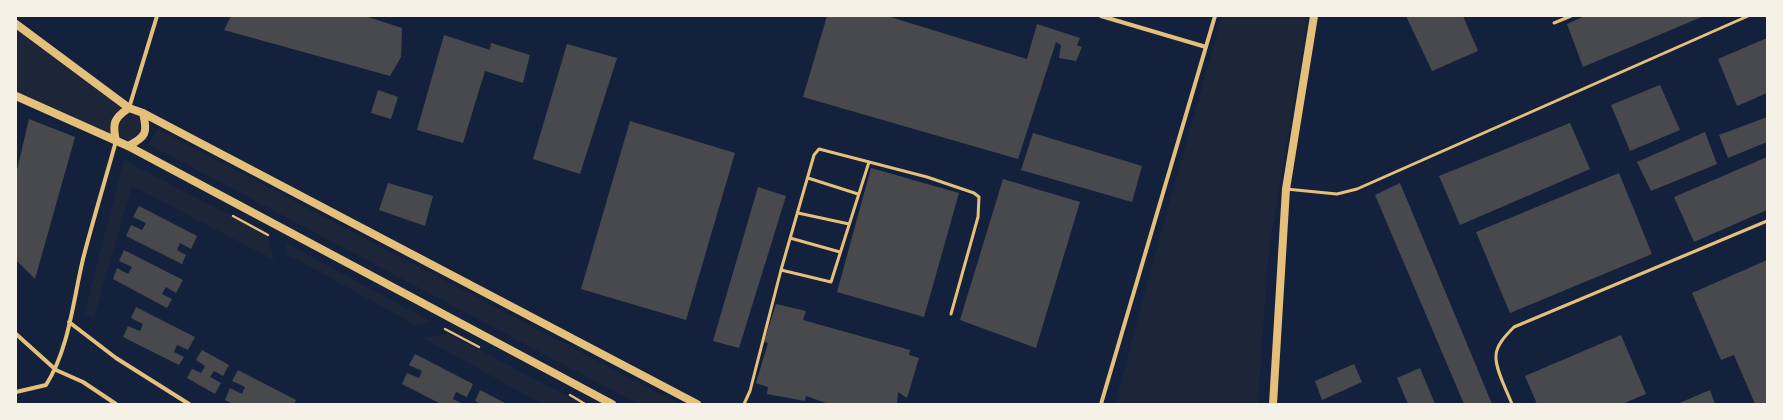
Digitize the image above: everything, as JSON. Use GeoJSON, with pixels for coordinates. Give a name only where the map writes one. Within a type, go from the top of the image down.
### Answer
{"type":"FeatureCollection","features":[{"type":"Feature","properties":{"kind":"main road"},"geometry":{"type":"LineString","coordinates":[[1273,404],[1286,189],[1314,16]]}},
{"type":"Feature","properties":{"kind":"main road"},"geometry":{"type":"LineString","coordinates":[[16,24],[129,108],[143,113],[697,404]]}},
{"type":"Feature","properties":{"kind":"main road"},"geometry":{"type":"LineString","coordinates":[[16,96],[128,146],[612,404]]}},
{"type":"Feature","properties":{"kind":"main road"},"geometry":{"type":"LineString","coordinates":[[116,141],[113,128],[117,116],[129,108]]}},
{"type":"Feature","properties":{"kind":"main road"},"geometry":{"type":"LineString","coordinates":[[128,146],[141,140],[146,131],[143,113]]}},
{"type":"Feature","properties":{"kind":"street"},"geometry":{"type":"LineString","coordinates":[[129,108],[156,16]]}},
{"type":"Feature","properties":{"kind":"street"},"geometry":{"type":"LineString","coordinates":[[1101,16],[1206,47]]}},
{"type":"Feature","properties":{"kind":"street"},"geometry":{"type":"LineString","coordinates":[[1101,404],[1215,16]]}},
{"type":"Feature","properties":{"kind":"street"},"geometry":{"type":"LineString","coordinates":[[16,392],[46,385],[56,370],[84,258],[116,141]]}},
{"type":"Feature","properties":{"kind":"street"},"geometry":{"type":"LineString","coordinates":[[69,322],[116,358],[189,404]]}},
{"type":"Feature","properties":{"kind":"street"},"geometry":{"type":"LineString","coordinates":[[16,334],[56,370],[83,382],[116,404]]}},
{"type":"Feature","properties":{"kind":"lane"},"geometry":{"type":"LineString","coordinates":[[1554,23],[1571,16]]}},
{"type":"Feature","properties":{"kind":"lane"},"geometry":{"type":"LineString","coordinates":[[1286,189],[1337,194],[1357,189],[1748,16]]}},
{"type":"Feature","properties":{"kind":"lane"},"geometry":{"type":"LineString","coordinates":[[744,404],[750,391],[781,270],[814,155],[818,149],[927,177],[974,192],[979,197],[978,217],[950,314]]}},
{"type":"Feature","properties":{"kind":"lane"},"geometry":{"type":"LineString","coordinates":[[781,270],[831,282],[868,162]]}},
{"type":"Feature","properties":{"kind":"lane"},"geometry":{"type":"LineString","coordinates":[[808,178],[858,194]]}},
{"type":"Feature","properties":{"kind":"lane"},"geometry":{"type":"LineString","coordinates":[[798,212],[849,224]]}},
{"type":"Feature","properties":{"kind":"lane"},"geometry":{"type":"LineString","coordinates":[[1512,404],[1502,379],[1496,356],[1503,339],[1514,327],[1767,221]]}},
{"type":"Feature","properties":{"kind":"lane"},"geometry":{"type":"LineString","coordinates":[[790,238],[840,252]]}},
{"type":"Feature","properties":{"kind":"shaded area"},"geometry":{"type":"Polygon","coordinates":[[[1222,16],[1308,16],[1268,257],[1258,404],[1115,404],[1159,239],[1222,16]]]}},
{"type":"Feature","properties":{"kind":"shaded area"},"geometry":{"type":"Polygon","coordinates":[[[16,26],[126,108],[115,116],[113,137],[16,95],[16,26]]]}},
{"type":"Feature","properties":{"kind":"shaded area"},"geometry":{"type":"Polygon","coordinates":[[[131,113],[138,115],[141,128],[139,136],[133,139],[126,139],[121,136],[118,130],[121,122],[131,113]]]}},
{"type":"Feature","properties":{"kind":"shaded area"},"geometry":{"type":"Polygon","coordinates":[[[158,129],[679,404],[638,404],[148,144],[158,129]]]}},
{"type":"Feature","properties":{"kind":"shaded area"},"geometry":{"type":"Polygon","coordinates":[[[124,160],[268,235],[274,260],[132,186],[94,317],[84,314],[124,160]]]}},
{"type":"Feature","properties":{"kind":"shaded area"},"geometry":{"type":"Polygon","coordinates":[[[286,243],[430,321],[415,325],[287,254],[286,243]]]}},
{"type":"Feature","properties":{"kind":"shaded area"},"geometry":{"type":"Polygon","coordinates":[[[449,334],[583,404],[542,404],[423,338],[449,334]]]}},
{"type":"Feature","properties":{"kind":"building"},"geometry":{"type":"Polygon","coordinates":[[[231,16],[365,16],[402,28],[401,57],[390,76],[224,30],[231,16]]]}},
{"type":"Feature","properties":{"kind":"building"},"geometry":{"type":"Polygon","coordinates":[[[827,16],[887,16],[1027,59],[1037,24],[1080,38],[1077,45],[1082,47],[1076,61],[1059,58],[1061,45],[1056,42],[1018,159],[803,97],[827,16]]]}},
{"type":"Feature","properties":{"kind":"building"},"geometry":{"type":"Polygon","coordinates":[[[1406,16],[1463,16],[1478,51],[1432,71],[1406,16]]]}},
{"type":"Feature","properties":{"kind":"building"},"geometry":{"type":"Polygon","coordinates":[[[1585,16],[1704,16],[1583,67],[1567,24],[1585,16]]]}},
{"type":"Feature","properties":{"kind":"building"},"geometry":{"type":"Polygon","coordinates":[[[444,35],[490,50],[491,43],[530,55],[523,83],[485,71],[463,143],[417,130],[444,35]]]}},
{"type":"Feature","properties":{"kind":"building"},"geometry":{"type":"Polygon","coordinates":[[[1767,38],[1767,93],[1737,106],[1718,59],[1767,38]]]}},
{"type":"Feature","properties":{"kind":"building"},"geometry":{"type":"Polygon","coordinates":[[[567,44],[617,58],[580,174],[533,159],[567,44]]]}},
{"type":"Feature","properties":{"kind":"building"},"geometry":{"type":"Polygon","coordinates":[[[1660,85],[1680,130],[1630,151],[1611,105],[1660,85]]]}},
{"type":"Feature","properties":{"kind":"building"},"geometry":{"type":"Polygon","coordinates":[[[378,90],[398,97],[391,119],[371,113],[378,90]]]}},
{"type":"Feature","properties":{"kind":"building"},"geometry":{"type":"Polygon","coordinates":[[[1767,117],[1767,142],[1728,158],[1719,135],[1767,117]]]}},
{"type":"Feature","properties":{"kind":"building"},"geometry":{"type":"Polygon","coordinates":[[[29,119],[75,137],[35,279],[16,260],[16,174],[29,119]]]}},
{"type":"Feature","properties":{"kind":"building"},"geometry":{"type":"Polygon","coordinates":[[[630,121],[735,153],[686,320],[581,289],[630,121]]]}},
{"type":"Feature","properties":{"kind":"building"},"geometry":{"type":"Polygon","coordinates":[[[1570,123],[1590,169],[1460,225],[1439,176],[1570,123]]]}},
{"type":"Feature","properties":{"kind":"building"},"geometry":{"type":"Polygon","coordinates":[[[1705,132],[1717,164],[1651,191],[1637,162],[1705,132]]]}},
{"type":"Feature","properties":{"kind":"building"},"geometry":{"type":"Polygon","coordinates":[[[1033,133],[1142,166],[1132,202],[1021,170],[1033,133]]]}},
{"type":"Feature","properties":{"kind":"building"},"geometry":{"type":"Polygon","coordinates":[[[1767,157],[1767,210],[1694,242],[1674,197],[1767,157]]]}},
{"type":"Feature","properties":{"kind":"building"},"geometry":{"type":"Polygon","coordinates":[[[871,168],[959,193],[924,317],[837,292],[871,168]]]}},
{"type":"Feature","properties":{"kind":"building"},"geometry":{"type":"Polygon","coordinates":[[[1619,173],[1652,254],[1510,313],[1476,232],[1619,173]]]}},
{"type":"Feature","properties":{"kind":"building"},"geometry":{"type":"Polygon","coordinates":[[[1003,179],[1080,202],[1036,348],[960,320],[1003,179]]]}},
{"type":"Feature","properties":{"kind":"building"},"geometry":{"type":"Polygon","coordinates":[[[388,183],[433,196],[425,226],[379,210],[388,183]]]}},
{"type":"Feature","properties":{"kind":"building"},"geometry":{"type":"Polygon","coordinates":[[[1400,183],[1492,404],[1464,404],[1375,195],[1400,183]]]}},
{"type":"Feature","properties":{"kind":"building"},"geometry":{"type":"Polygon","coordinates":[[[758,187],[786,196],[739,348],[713,341],[758,187]]]}},
{"type":"Feature","properties":{"kind":"building"},"geometry":{"type":"Polygon","coordinates":[[[139,206],[197,236],[191,249],[180,243],[177,250],[186,255],[182,264],[126,236],[131,225],[142,230],[146,223],[133,217],[139,206]]]}},
{"type":"Feature","properties":{"kind":"building"},"geometry":{"type":"Polygon","coordinates":[[[124,250],[183,280],[176,293],[166,287],[162,294],[172,299],[167,308],[113,279],[117,268],[128,274],[132,267],[119,261],[124,250]]]}},
{"type":"Feature","properties":{"kind":"building"},"geometry":{"type":"Polygon","coordinates":[[[1767,260],[1767,404],[1755,404],[1734,355],[1721,360],[1692,293],[1767,260]]]}},
{"type":"Feature","properties":{"kind":"building"},"geometry":{"type":"Polygon","coordinates":[[[776,304],[806,311],[803,320],[910,350],[909,355],[919,358],[907,398],[898,392],[897,404],[829,404],[806,396],[805,401],[767,394],[768,387],[756,383],[768,343],[764,342],[776,304]]]}},
{"type":"Feature","properties":{"kind":"building"},"geometry":{"type":"Polygon","coordinates":[[[136,307],[195,337],[188,350],[177,345],[174,352],[184,357],[179,365],[123,337],[128,326],[140,331],[143,324],[131,318],[136,307]]]}},
{"type":"Feature","properties":{"kind":"building"},"geometry":{"type":"Polygon","coordinates":[[[1621,335],[1646,394],[1622,404],[1537,404],[1525,376],[1621,335]]]}},
{"type":"Feature","properties":{"kind":"building"},"geometry":{"type":"Polygon","coordinates":[[[202,350],[229,365],[223,376],[214,371],[210,377],[221,383],[215,394],[187,378],[192,369],[201,373],[205,366],[196,360],[202,350]]]}},
{"type":"Feature","properties":{"kind":"building"},"geometry":{"type":"Polygon","coordinates":[[[415,354],[473,384],[467,397],[456,392],[453,399],[463,404],[441,404],[402,384],[407,373],[419,378],[422,371],[409,365],[415,354]]]}},
{"type":"Feature","properties":{"kind":"building"},"geometry":{"type":"Polygon","coordinates":[[[1354,364],[1362,382],[1322,400],[1315,381],[1354,364]]]}},
{"type":"Feature","properties":{"kind":"building"},"geometry":{"type":"Polygon","coordinates":[[[1420,368],[1435,404],[1408,404],[1397,378],[1420,368]]]}},
{"type":"Feature","properties":{"kind":"building"},"geometry":{"type":"Polygon","coordinates":[[[238,370],[296,400],[294,404],[233,404],[225,400],[230,388],[242,394],[245,387],[232,381],[238,370]]]}},
{"type":"Feature","properties":{"kind":"building"},"geometry":{"type":"Polygon","coordinates":[[[480,390],[507,404],[481,404],[475,401],[480,390]]]}},
{"type":"Feature","properties":{"kind":"building"},"geometry":{"type":"Polygon","coordinates":[[[1710,390],[1715,404],[1677,404],[1710,390]]]}}]}
